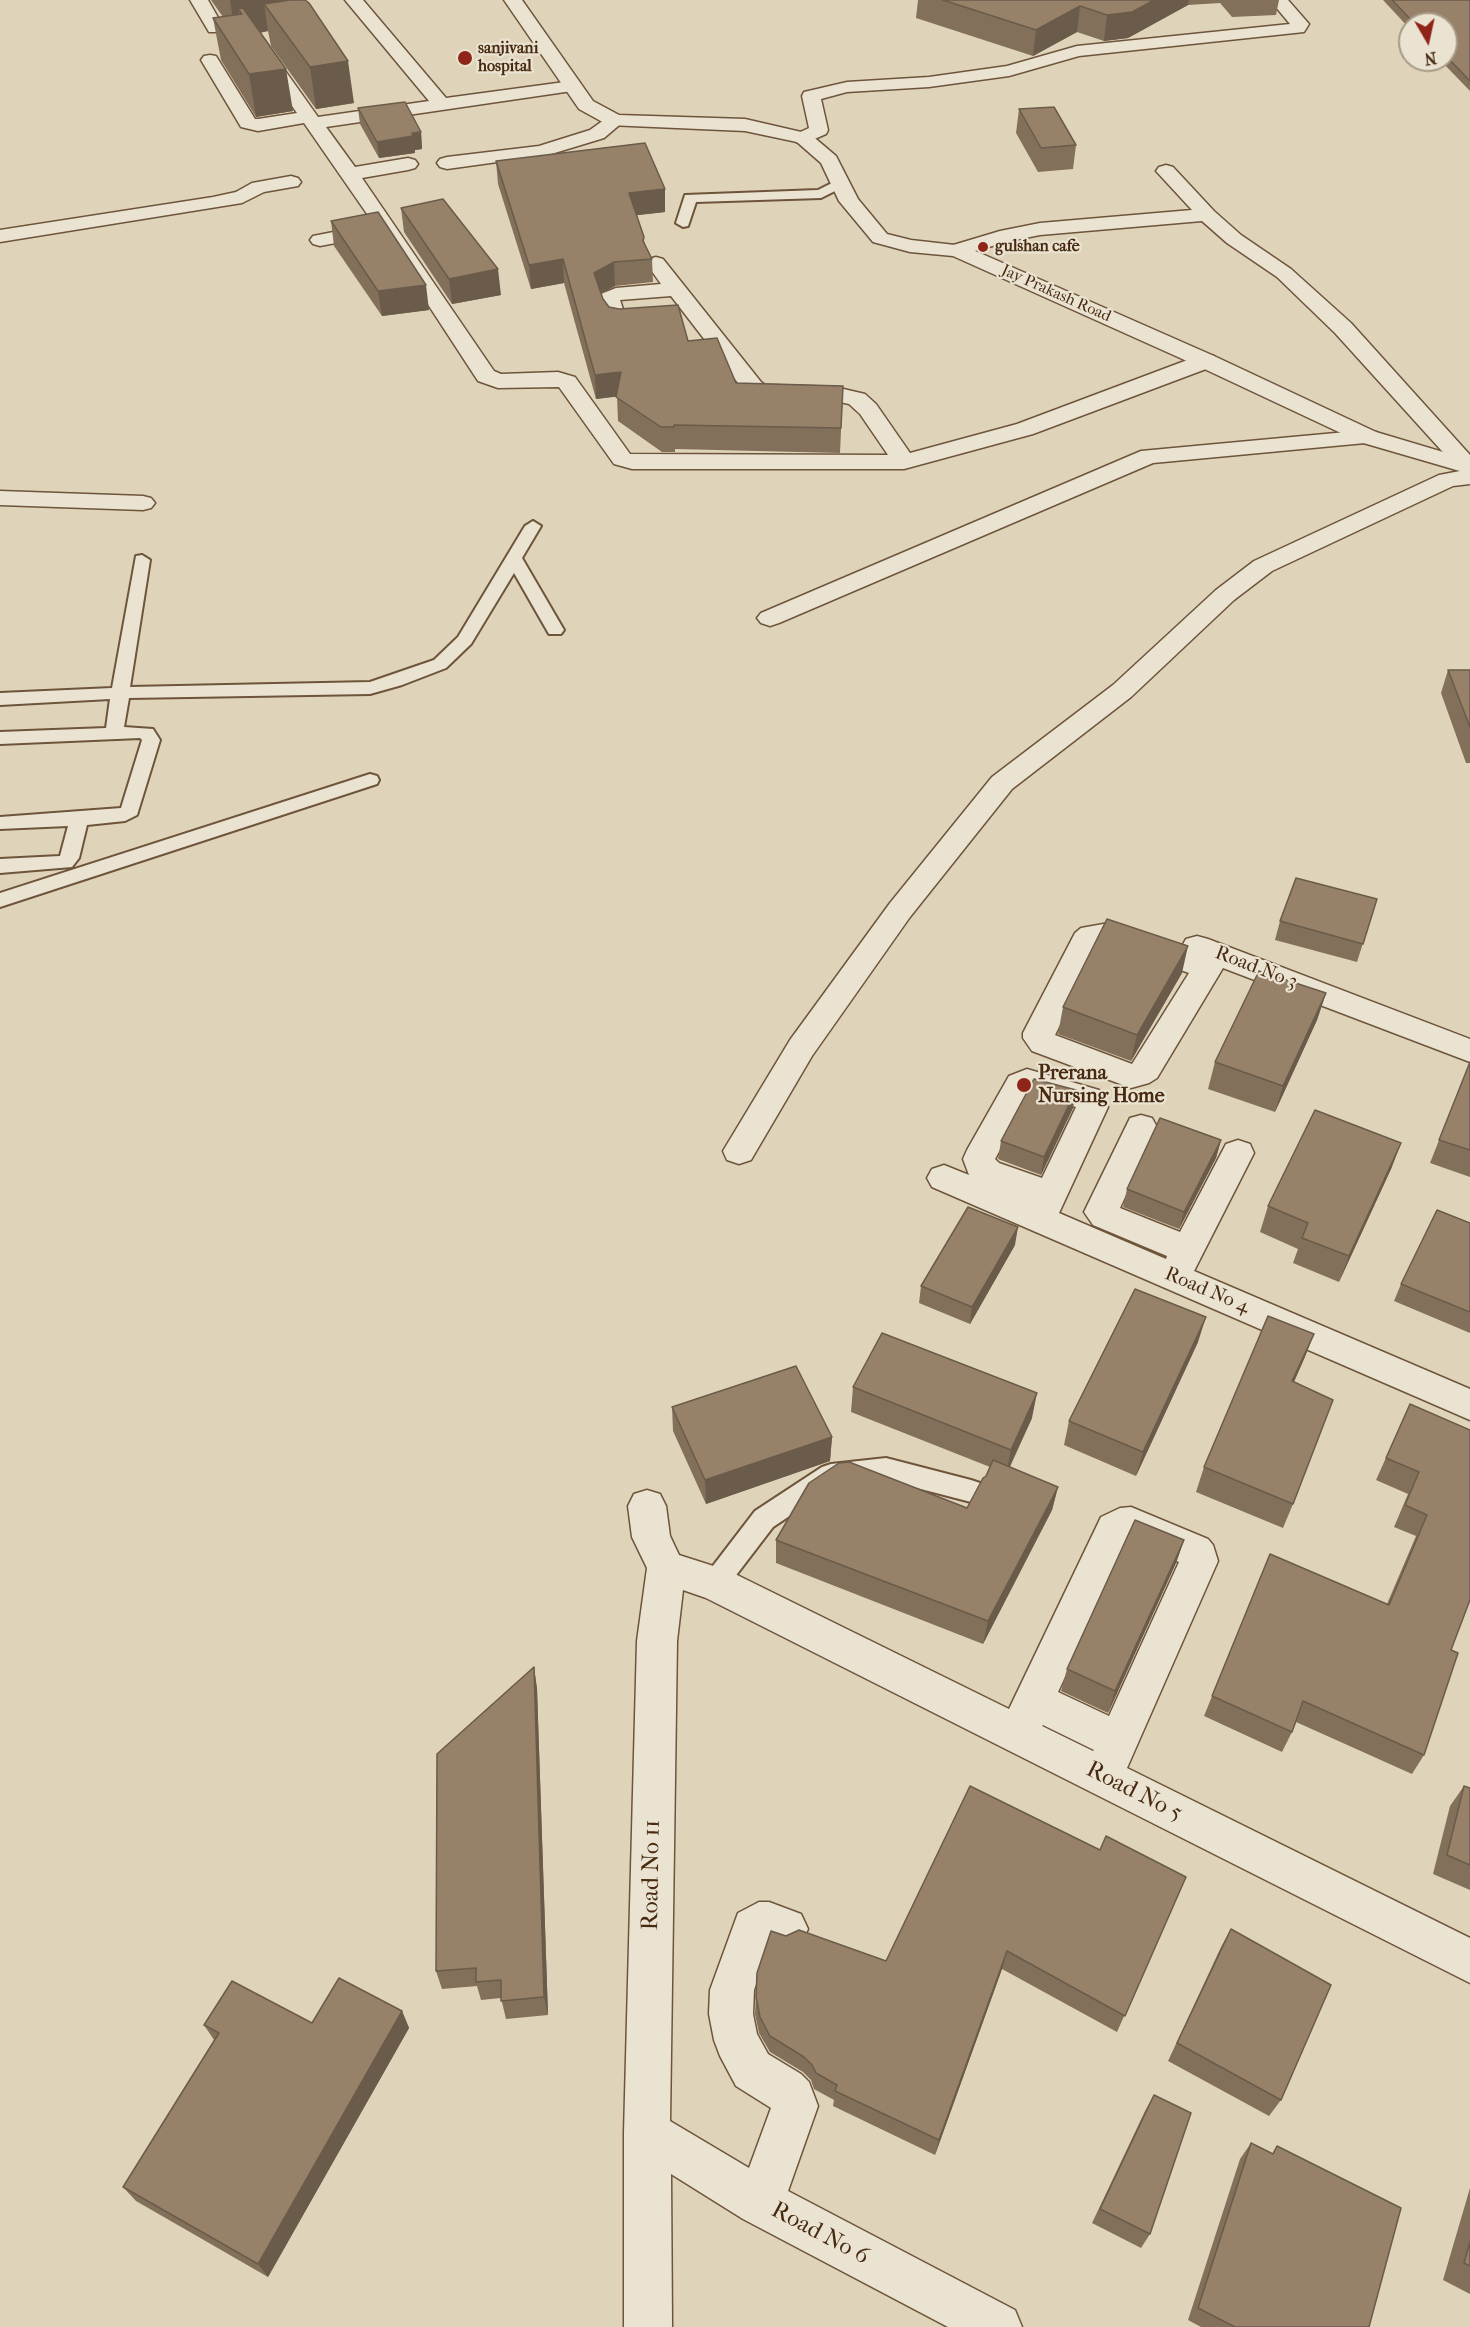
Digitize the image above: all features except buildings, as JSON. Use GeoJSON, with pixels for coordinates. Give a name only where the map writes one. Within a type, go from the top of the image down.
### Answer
{"type":"FeatureCollection","features":[{"type":"Feature","properties":{"kind":"street"},"geometry":{"type":"LineString","coordinates":[[199,0],[215,28]]}},
{"type":"Feature","properties":{"kind":"street"},"geometry":{"type":"LineString","coordinates":[[354,0],[442,105]]}},
{"type":"Feature","properties":{"kind":"street","name":"Jay Prakash Road"},"geometry":{"type":"LineString","coordinates":[[513,0],[586,105],[615,121],[745,125],[803,138],[829,160],[849,201],[880,238],[910,246],[957,250],[1206,361],[1368,437],[1469,470]]}},
{"type":"Feature","properties":{"kind":"street"},"geometry":{"type":"LineString","coordinates":[[803,138],[819,130],[811,96],[848,87],[929,82],[1009,71],[1077,51],[1298,28],[1300,24],[1279,0]]}},
{"type":"Feature","properties":{"kind":"street"},"geometry":{"type":"LineString","coordinates":[[279,37],[250,42],[312,120],[350,174],[397,225],[486,376],[498,381],[558,379],[567,382],[622,459],[640,463],[904,462],[1025,429],[1206,361]]}},
{"type":"Feature","properties":{"kind":"street"},"geometry":{"type":"LineString","coordinates":[[210,60],[248,123],[258,125],[442,105],[572,86]]}},
{"type":"Feature","properties":{"kind":"street"},"geometry":{"type":"LineString","coordinates":[[447,163],[541,151],[597,134],[615,121]]}},
{"type":"Feature","properties":{"kind":"street"},"geometry":{"type":"LineString","coordinates":[[350,174],[408,164]]}},
{"type":"Feature","properties":{"kind":"street"},"geometry":{"type":"LineString","coordinates":[[739,1150],[808,1038],[900,910],[1002,783],[1122,691],[1225,595],[1263,566],[1469,470],[1343,328],[1284,273],[1234,239],[1207,215],[1166,171]]}},
{"type":"Feature","properties":{"kind":"street"},"geometry":{"type":"LineString","coordinates":[[0,236],[45,231],[213,203],[242,197],[259,187],[291,182]]}},
{"type":"Feature","properties":{"kind":"street"},"geometry":{"type":"LineString","coordinates":[[957,250],[1007,235],[1040,229],[1207,215]]}},
{"type":"Feature","properties":{"kind":"street"},"geometry":{"type":"LineString","coordinates":[[320,240],[397,225]]}},
{"type":"Feature","properties":{"kind":"street"},"geometry":{"type":"LineString","coordinates":[[656,263],[675,289],[681,320],[753,387],[760,392],[835,394],[857,399],[868,409],[904,462]]}},
{"type":"Feature","properties":{"kind":"street"},"geometry":{"type":"LineString","coordinates":[[675,289],[616,294],[608,298],[620,325],[681,320]]}},
{"type":"Feature","properties":{"kind":"street"},"geometry":{"type":"LineString","coordinates":[[770,618],[1149,456],[1368,437]]}},
{"type":"Feature","properties":{"kind":"street"},"geometry":{"type":"LineString","coordinates":[[0,498],[143,503]]}},
{"type":"Feature","properties":{"kind":"street","name":"Road No 3"},"geometry":{"type":"LineString","coordinates":[[1142,924],[1212,960],[1470,1051]]}},
{"type":"Feature","properties":{"kind":"street"},"geometry":{"type":"LineString","coordinates":[[1109,933],[1212,960],[1146,1070],[1138,1075],[1131,1076],[1043,1043],[1039,1038],[1039,1033],[1086,940],[1092,935],[1109,933]]}},
{"type":"Feature","properties":{"kind":"street"},"geometry":{"type":"LineString","coordinates":[[1141,1127],[1101,1212],[1105,1216],[1148,1222],[1181,1263],[1238,1153]]}},
{"type":"Feature","properties":{"kind":"street","name":"Road No 4"},"geometry":{"type":"LineString","coordinates":[[944,1178],[1046,1206],[1181,1263],[1470,1405]]}},
{"type":"Feature","properties":{"kind":"street"},"geometry":{"type":"LineString","coordinates":[[647,1506],[651,1537],[666,1568],[715,1583]]}},
{"type":"Feature","properties":{"kind":"street"},"geometry":{"type":"LineString","coordinates":[[1026,1718],[1114,1529],[1120,1525],[1131,1524],[1194,1551],[1199,1561],[1110,1759]]}},
{"type":"Feature","properties":{"kind":"street","name":"Road No 11"},"geometry":{"type":"LineString","coordinates":[[648,2327],[646,2133],[657,1641],[666,1568]]}},
{"type":"Feature","properties":{"kind":"street","name":"Road No 5"},"geometry":{"type":"LineString","coordinates":[[715,1583],[798,1624],[1026,1718],[1110,1759],[1470,1961]]}},
{"type":"Feature","properties":{"kind":"street"},"geometry":{"type":"LineString","coordinates":[[760,2202],[795,2106],[793,2098],[785,2090],[752,2070],[736,2040],[731,2014],[732,1990],[753,1928],[759,1924],[769,1924],[786,1929]]}},
{"type":"Feature","properties":{"kind":"street","name":"Road No 6"},"geometry":{"type":"LineString","coordinates":[[646,2133],[760,2202],[998,2327]]}},
{"type":"Feature","properties":{"kind":"lane"},"geometry":{"type":"LineString","coordinates":[[683,224],[690,198],[821,194],[840,183]]}},
{"type":"Feature","properties":{"kind":"lane"},"geometry":{"type":"LineString","coordinates":[[0,699],[120,693],[370,688],[396,681],[440,664],[465,640],[533,526]]}},
{"type":"Feature","properties":{"kind":"lane"},"geometry":{"type":"LineString","coordinates":[[514,559],[555,630]]}},
{"type":"Feature","properties":{"kind":"lane"},"geometry":{"type":"LineString","coordinates":[[114,733],[142,560]]}},
{"type":"Feature","properties":{"kind":"lane"},"geometry":{"type":"LineString","coordinates":[[0,738],[146,733],[151,740],[130,811],[120,817],[0,823]]}},
{"type":"Feature","properties":{"kind":"lane"},"geometry":{"type":"LineString","coordinates":[[0,900],[370,780]]}},
{"type":"Feature","properties":{"kind":"lane"},"geometry":{"type":"LineString","coordinates":[[0,866],[65,862],[69,858],[79,819]]}},
{"type":"Feature","properties":{"kind":"lane"},"geometry":{"type":"LineString","coordinates":[[715,1583],[764,1519],[831,1475],[886,1469],[971,1491]]}},
{"type":"Feature","properties":{"kind":"place","name":"sanjivani hospital"},"geometry":{"type":"Point","coordinates":[465,58]}},
{"type":"Feature","properties":{"kind":"place","name":"gulshan cafe"},"geometry":{"type":"Point","coordinates":[983,247]}},
{"type":"Feature","properties":{"kind":"place","name":"Prerana Nursing Home"},"geometry":{"type":"Point","coordinates":[1024,1085]}}]}
